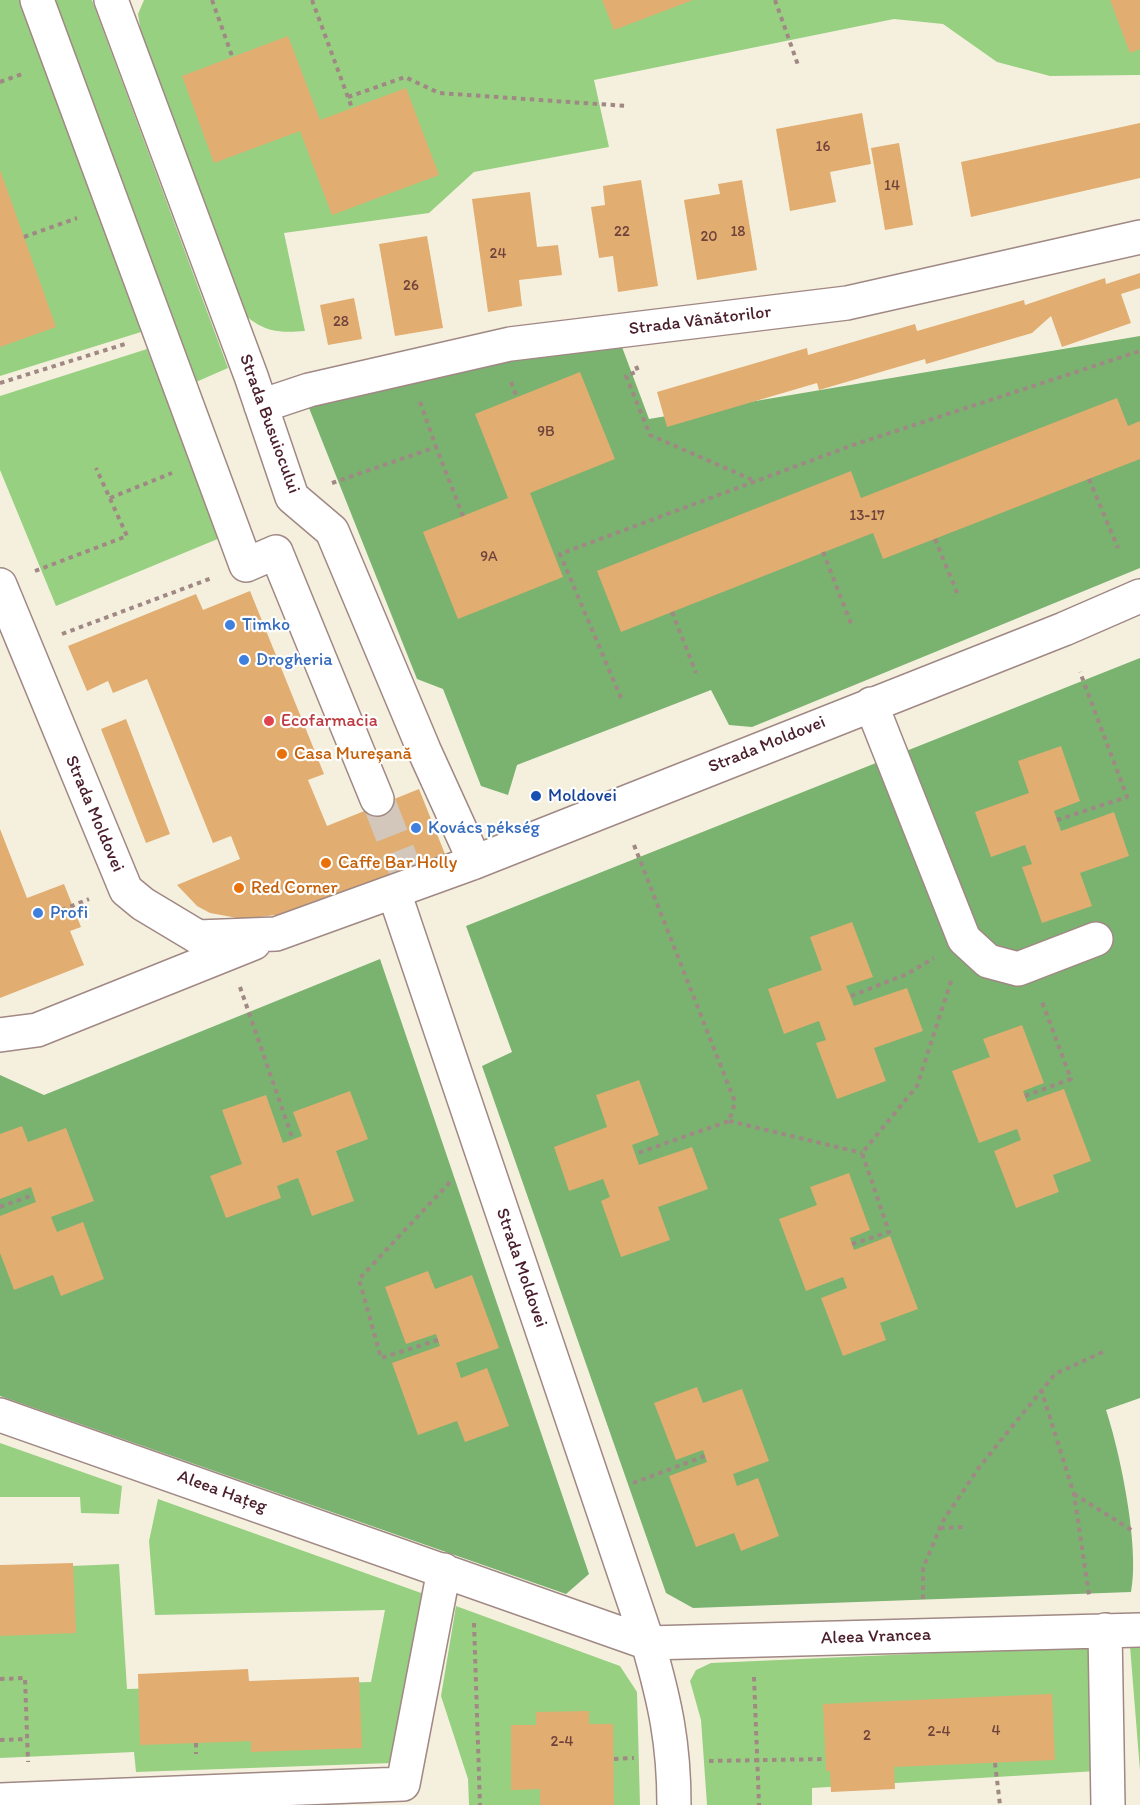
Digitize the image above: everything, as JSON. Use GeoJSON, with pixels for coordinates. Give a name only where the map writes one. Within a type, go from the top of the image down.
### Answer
{"type":"FeatureCollection","features":[{"type":"Feature","properties":{"kind":"street"},"geometry":{"type":"LineString","coordinates":[[36,0],[246,565],[276,552],[379,802]]}},
{"type":"Feature","properties":{"kind":"street","name":"Strada Busuiocului"},"geometry":{"type":"LineString","coordinates":[[111,0],[261,406],[292,497],[332,531],[424,750],[475,862]]}},
{"type":"Feature","properties":{"kind":"street","name":"Strada Vânătorilor"},"geometry":{"type":"LineString","coordinates":[[261,406],[309,390],[510,344],[847,303],[1140,237]]}},
{"type":"Feature","properties":{"kind":"street","name":"Strada Moldovei"},"geometry":{"type":"LineString","coordinates":[[14,580],[126,890],[143,904],[198,937],[276,934]]}},
{"type":"Feature","properties":{"kind":"street","name":"Strada Moldovei"},"geometry":{"type":"LineString","coordinates":[[0,1035],[37,1030],[276,934],[402,879],[475,862],[1139,598]]}},
{"type":"Feature","properties":{"kind":"street"},"geometry":{"type":"LineString","coordinates":[[871,704],[964,939],[988,961],[1018,969],[1096,939]]}},
{"type":"Feature","properties":{"kind":"street","name":"Strada Moldovei"},"geometry":{"type":"LineString","coordinates":[[402,879],[648,1643],[664,1698],[673,1746],[674,1805]]}},
{"type":"Feature","properties":{"kind":"street","name":"Aleea Hațeg"},"geometry":{"type":"LineString","coordinates":[[0,1415],[648,1643]]}},
{"type":"Feature","properties":{"kind":"street"},"geometry":{"type":"LineString","coordinates":[[14,1799],[166,1799],[403,1784],[444,1570]]}},
{"type":"Feature","properties":{"kind":"street","name":"Aleea Vrancea"},"geometry":{"type":"LineString","coordinates":[[648,1643],[1140,1629]]}},
{"type":"Feature","properties":{"kind":"street"},"geometry":{"type":"LineString","coordinates":[[1105,1630],[1108,1805]]}},
{"type":"Feature","properties":{"kind":"path"},"geometry":{"type":"LineString","coordinates":[[212,0],[232,56]]}},
{"type":"Feature","properties":{"kind":"path"},"geometry":{"type":"LineString","coordinates":[[312,0],[352,108]]}},
{"type":"Feature","properties":{"kind":"path"},"geometry":{"type":"LineString","coordinates":[[775,0],[798,65]]}},
{"type":"Feature","properties":{"kind":"path"},"geometry":{"type":"LineString","coordinates":[[348,97],[405,77],[439,93],[627,106]]}},
{"type":"Feature","properties":{"kind":"path"},"geometry":{"type":"LineString","coordinates":[[24,237],[112,206]]}},
{"type":"Feature","properties":{"kind":"path"},"geometry":{"type":"LineString","coordinates":[[0,383],[158,333]]}},
{"type":"Feature","properties":{"kind":"path"},"geometry":{"type":"LineString","coordinates":[[621,698],[560,555],[853,445],[1140,351]]}},
{"type":"Feature","properties":{"kind":"path"},"geometry":{"type":"LineString","coordinates":[[638,371],[626,376],[650,435],[755,481]]}},
{"type":"Feature","properties":{"kind":"path"},"geometry":{"type":"LineString","coordinates":[[418,397],[463,516]]}},
{"type":"Feature","properties":{"kind":"path"},"geometry":{"type":"LineString","coordinates":[[292,497],[436,447]]}},
{"type":"Feature","properties":{"kind":"path"},"geometry":{"type":"LineString","coordinates":[[110,498],[206,459]]}},
{"type":"Feature","properties":{"kind":"path"},"geometry":{"type":"LineString","coordinates":[[14,580],[127,536],[96,468]]}},
{"type":"Feature","properties":{"kind":"path"},"geometry":{"type":"LineString","coordinates":[[1089,479],[1118,548]]}},
{"type":"Feature","properties":{"kind":"path"},"geometry":{"type":"LineString","coordinates":[[935,539],[958,595]]}},
{"type":"Feature","properties":{"kind":"path"},"geometry":{"type":"LineString","coordinates":[[823,552],[852,626]]}},
{"type":"Feature","properties":{"kind":"path"},"geometry":{"type":"LineString","coordinates":[[52,638],[246,565]]}},
{"type":"Feature","properties":{"kind":"path"},"geometry":{"type":"LineString","coordinates":[[672,612],[696,673]]}},
{"type":"Feature","properties":{"kind":"path"},"geometry":{"type":"LineString","coordinates":[[1057,820],[1127,796],[1080,672]]}},
{"type":"Feature","properties":{"kind":"path"},"geometry":{"type":"LineString","coordinates":[[634,845],[735,1102],[729,1121]]}},
{"type":"Feature","properties":{"kind":"path"},"geometry":{"type":"LineString","coordinates":[[62,910],[93,897]]}},
{"type":"Feature","properties":{"kind":"path"},"geometry":{"type":"LineString","coordinates":[[851,996],[907,974],[964,939]]}},
{"type":"Feature","properties":{"kind":"path"},"geometry":{"type":"LineString","coordinates":[[862,1153],[917,1086],[964,939]]}},
{"type":"Feature","properties":{"kind":"path"},"geometry":{"type":"LineString","coordinates":[[1025,1096],[1071,1079],[1028,965]]}},
{"type":"Feature","properties":{"kind":"path"},"geometry":{"type":"LineString","coordinates":[[239,984],[292,1140]]}},
{"type":"Feature","properties":{"kind":"path"},"geometry":{"type":"LineString","coordinates":[[635,1154],[729,1121],[862,1153]]}},
{"type":"Feature","properties":{"kind":"path"},"geometry":{"type":"LineString","coordinates":[[852,1244],[890,1232],[862,1153]]}},
{"type":"Feature","properties":{"kind":"path"},"geometry":{"type":"LineString","coordinates":[[438,1340],[381,1358],[359,1279],[452,1180]]}},
{"type":"Feature","properties":{"kind":"path"},"geometry":{"type":"LineString","coordinates":[[0,1208],[33,1195]]}},
{"type":"Feature","properties":{"kind":"path"},"geometry":{"type":"LineString","coordinates":[[924,1635],[923,1568],[940,1528],[980,1466],[1041,1389],[1059,1370],[1103,1352]]}},
{"type":"Feature","properties":{"kind":"path"},"geometry":{"type":"LineString","coordinates":[[1041,1389],[1074,1494],[1090,1601]]}},
{"type":"Feature","properties":{"kind":"path"},"geometry":{"type":"LineString","coordinates":[[631,1484],[705,1456]]}},
{"type":"Feature","properties":{"kind":"path"},"geometry":{"type":"LineString","coordinates":[[1074,1494],[1133,1531]]}},
{"type":"Feature","properties":{"kind":"path"},"geometry":{"type":"LineString","coordinates":[[940,1528],[965,1527]]}},
{"type":"Feature","properties":{"kind":"path"},"geometry":{"type":"LineString","coordinates":[[474,1612],[480,1805]]}},
{"type":"Feature","properties":{"kind":"path"},"geometry":{"type":"LineString","coordinates":[[754,1672],[759,1805]]}},
{"type":"Feature","properties":{"kind":"path"},"geometry":{"type":"LineString","coordinates":[[0,1679],[25,1678],[27,1739],[14,1799]]}},
{"type":"Feature","properties":{"kind":"path"},"geometry":{"type":"LineString","coordinates":[[0,1740],[27,1739]]}},
{"type":"Feature","properties":{"kind":"path"},"geometry":{"type":"LineString","coordinates":[[614,1759],[643,1757]]}},
{"type":"Feature","properties":{"kind":"path"},"geometry":{"type":"LineString","coordinates":[[705,1761],[826,1759]]}},
{"type":"Feature","properties":{"kind":"path"},"geometry":{"type":"LineString","coordinates":[[995,1763],[1000,1805]]}},
{"type":"Feature","properties":{"kind":"green space"},"geometry":{"type":"Polygon","coordinates":[[[0,0],[19,0],[141,332],[0,376],[0,0]]]}},
{"type":"Feature","properties":{"kind":"green space"},"geometry":{"type":"Polygon","coordinates":[[[55,0],[92,0],[228,368],[196,382],[55,0]]]}},
{"type":"Feature","properties":{"kind":"green space"},"geometry":{"type":"Polygon","coordinates":[[[144,0],[1140,0],[1140,75],[1050,76],[997,62],[943,24],[894,19],[594,80],[609,147],[474,172],[429,213],[284,233],[305,331],[283,332],[259,325],[235,306],[141,33],[138,14],[144,0]]]}},
{"type":"Feature","properties":{"kind":"green space"},"geometry":{"type":"Polygon","coordinates":[[[1140,336],[1140,568],[752,727],[729,725],[711,690],[517,765],[508,795],[481,786],[443,689],[417,679],[307,403],[619,339],[649,419],[1140,336]]]}},
{"type":"Feature","properties":{"kind":"green space"},"geometry":{"type":"Polygon","coordinates":[[[147,349],[220,538],[56,606],[0,470],[0,396],[147,349]]]}},
{"type":"Feature","properties":{"kind":"green space"},"geometry":{"type":"Polygon","coordinates":[[[1140,658],[1140,1398],[1106,1410],[1118,1452],[1128,1502],[1133,1552],[1131,1592],[693,1608],[666,1593],[482,1066],[512,1052],[466,926],[1140,658]]]}},
{"type":"Feature","properties":{"kind":"green space"},"geometry":{"type":"Polygon","coordinates":[[[380,959],[589,1574],[566,1594],[0,1396],[0,1075],[44,1095],[380,959]]]}},
{"type":"Feature","properties":{"kind":"green space"},"geometry":{"type":"Polygon","coordinates":[[[0,1443],[122,1486],[119,1514],[81,1513],[80,1497],[0,1497],[0,1443]]]}},
{"type":"Feature","properties":{"kind":"green space"},"geometry":{"type":"Polygon","coordinates":[[[158,1499],[424,1594],[392,1763],[136,1772],[134,1752],[0,1758],[0,1569],[119,1564],[127,1689],[371,1682],[385,1610],[155,1615],[149,1541],[158,1499]]]}},
{"type":"Feature","properties":{"kind":"green space"},"geometry":{"type":"Polygon","coordinates":[[[456,1606],[620,1666],[637,1692],[640,1805],[469,1805],[468,1779],[441,1696],[456,1606]]]}},
{"type":"Feature","properties":{"kind":"green space"},"geometry":{"type":"Polygon","coordinates":[[[1140,1644],[1140,1771],[1130,1646],[1140,1644]]]}},
{"type":"Feature","properties":{"kind":"green space"},"geometry":{"type":"Polygon","coordinates":[[[1093,1646],[1097,1771],[812,1788],[812,1805],[707,1805],[701,1720],[690,1681],[696,1670],[711,1663],[1093,1646]]]}},
{"type":"Feature","properties":{"kind":"building"},"geometry":{"type":"Polygon","coordinates":[[[602,0],[693,0],[614,30],[602,0]]]}},
{"type":"Feature","properties":{"kind":"building"},"geometry":{"type":"Polygon","coordinates":[[[1110,0],[1140,0],[1140,49],[1130,53],[1110,0]]]}},
{"type":"Feature","properties":{"kind":"building"},"geometry":{"type":"Polygon","coordinates":[[[288,36],[320,120],[406,88],[439,175],[332,215],[300,131],[214,163],[182,76],[288,36]]]}},
{"type":"Feature","properties":{"kind":"building"},"geometry":{"type":"Polygon","coordinates":[[[862,113],[871,164],[830,172],[836,202],[790,211],[776,129],[862,113]]]}},
{"type":"Feature","properties":{"kind":"building"},"geometry":{"type":"Polygon","coordinates":[[[1140,123],[1140,178],[971,217],[961,162],[1140,123]]]}},
{"type":"Feature","properties":{"kind":"building"},"geometry":{"type":"Polygon","coordinates":[[[899,143],[913,225],[885,230],[871,148],[899,143]]]}},
{"type":"Feature","properties":{"kind":"building"},"geometry":{"type":"Polygon","coordinates":[[[0,170],[56,327],[0,347],[0,170]]]}},
{"type":"Feature","properties":{"kind":"building"},"geometry":{"type":"Polygon","coordinates":[[[641,180],[658,286],[618,292],[613,256],[599,258],[591,207],[605,205],[603,186],[641,180]]]}},
{"type":"Feature","properties":{"kind":"building"},"geometry":{"type":"Polygon","coordinates":[[[742,180],[757,270],[697,280],[684,200],[720,194],[718,184],[742,180]]]}},
{"type":"Feature","properties":{"kind":"building"},"geometry":{"type":"Polygon","coordinates":[[[530,192],[537,247],[558,245],[562,275],[519,280],[522,306],[488,312],[472,199],[530,192]]]}},
{"type":"Feature","properties":{"kind":"building"},"geometry":{"type":"Polygon","coordinates":[[[427,236],[443,328],[395,336],[379,244],[427,236]]]}},
{"type":"Feature","properties":{"kind":"building"},"geometry":{"type":"Polygon","coordinates":[[[1140,273],[1140,288],[1121,294],[1131,323],[1062,347],[1051,316],[1032,333],[926,364],[925,359],[819,390],[817,383],[667,427],[657,392],[807,348],[808,355],[915,324],[917,331],[1024,300],[1025,305],[1105,278],[1106,284],[1140,273]]]}},
{"type":"Feature","properties":{"kind":"building"},"geometry":{"type":"Polygon","coordinates":[[[354,298],[362,339],[328,345],[320,305],[354,298]]]}},
{"type":"Feature","properties":{"kind":"building"},"geometry":{"type":"Polygon","coordinates":[[[580,372],[615,459],[530,493],[563,577],[458,619],[423,532],[508,498],[475,414],[580,372]]]}},
{"type":"Feature","properties":{"kind":"building"},"geometry":{"type":"Polygon","coordinates":[[[1117,398],[1128,426],[1140,421],[1140,459],[883,559],[873,533],[621,632],[597,571],[851,471],[861,498],[1117,398]]]}},
{"type":"Feature","properties":{"kind":"building"},"geometry":{"type":"Polygon","coordinates":[[[250,591],[324,774],[308,780],[327,826],[419,789],[445,854],[277,921],[275,915],[243,919],[210,913],[197,906],[177,885],[240,859],[231,836],[213,843],[147,679],[113,693],[108,681],[87,691],[68,646],[196,594],[203,610],[250,591]]]}},
{"type":"Feature","properties":{"kind":"building"},"geometry":{"type":"Polygon","coordinates":[[[126,719],[170,834],[146,843],[101,729],[126,719]]]}},
{"type":"Feature","properties":{"kind":"building"},"geometry":{"type":"Polygon","coordinates":[[[1061,746],[1080,801],[1054,811],[1061,831],[1114,812],[1129,856],[1080,873],[1092,906],[1042,923],[1022,867],[1032,864],[1025,845],[991,857],[975,812],[1029,793],[1018,761],[1061,746]]]}},
{"type":"Feature","properties":{"kind":"building","name":"Profi"},"geometry":{"type":"Polygon","coordinates":[[[0,829],[27,898],[64,884],[81,927],[70,931],[84,965],[0,998],[0,829]]]}},
{"type":"Feature","properties":{"kind":"building"},"geometry":{"type":"Polygon","coordinates":[[[852,922],[873,977],[846,986],[854,1006],[907,988],[923,1031],[874,1048],[886,1081],[837,1099],[816,1043],[826,1040],[819,1021],[784,1034],[768,989],[822,970],[810,937],[852,922]]]}},
{"type":"Feature","properties":{"kind":"building"},"geometry":{"type":"Polygon","coordinates":[[[1022,1025],[1044,1083],[1023,1091],[1027,1102],[1064,1089],[1091,1161],[1053,1175],[1059,1192],[1016,1208],[994,1151],[1021,1140],[1017,1129],[979,1143],[952,1071],[990,1057],[983,1039],[1022,1025]]]}},
{"type":"Feature","properties":{"kind":"building"},"geometry":{"type":"Polygon","coordinates":[[[639,1080],[659,1135],[632,1145],[639,1165],[692,1147],[708,1189],[658,1207],[670,1240],[621,1257],[601,1201],[610,1197],[603,1179],[569,1191],[554,1147],[607,1127],[596,1095],[639,1080]]]}},
{"type":"Feature","properties":{"kind":"building"},"geometry":{"type":"Polygon","coordinates":[[[350,1091],[368,1139],[336,1151],[354,1201],[312,1216],[298,1178],[277,1186],[281,1198],[226,1218],[210,1176],[242,1164],[222,1110],[266,1095],[283,1143],[302,1136],[293,1112],[350,1091]]]}},
{"type":"Feature","properties":{"kind":"building"},"geometry":{"type":"Polygon","coordinates":[[[22,1126],[28,1142],[66,1128],[94,1201],[51,1217],[57,1232],[83,1222],[104,1279],[61,1296],[53,1275],[14,1290],[0,1253],[0,1216],[36,1202],[31,1187],[0,1199],[0,1134],[22,1126]]]}},
{"type":"Feature","properties":{"kind":"building"},"geometry":{"type":"Polygon","coordinates":[[[849,1173],[870,1230],[850,1238],[854,1250],[890,1236],[918,1309],[880,1323],[886,1340],[843,1356],[821,1298],[847,1288],[843,1277],[806,1291],[779,1219],[817,1205],[810,1187],[849,1173]]]}},
{"type":"Feature","properties":{"kind":"building"},"geometry":{"type":"Polygon","coordinates":[[[428,1271],[435,1289],[472,1275],[499,1348],[456,1363],[461,1378],[487,1368],[509,1426],[465,1442],[457,1421],[418,1435],[392,1363],[440,1346],[436,1334],[406,1344],[385,1287],[428,1271]]]}},
{"type":"Feature","properties":{"kind":"building"},"geometry":{"type":"Polygon","coordinates":[[[697,1387],[703,1403],[742,1389],[769,1461],[733,1474],[737,1486],[758,1478],[779,1536],[741,1551],[734,1533],[696,1547],[669,1476],[707,1462],[703,1450],[676,1460],[654,1403],[697,1387]]]}},
{"type":"Feature","properties":{"kind":"building"},"geometry":{"type":"Polygon","coordinates":[[[73,1563],[76,1633],[0,1636],[0,1565],[73,1563]]]}},
{"type":"Feature","properties":{"kind":"building"},"geometry":{"type":"Polygon","coordinates":[[[248,1669],[249,1681],[359,1677],[362,1748],[251,1752],[251,1741],[140,1745],[138,1674],[248,1669]]]}},
{"type":"Feature","properties":{"kind":"building"},"geometry":{"type":"Polygon","coordinates":[[[1052,1694],[1055,1760],[894,1767],[895,1789],[831,1792],[830,1771],[826,1771],[823,1704],[1052,1694]]]}},
{"type":"Feature","properties":{"kind":"building"},"geometry":{"type":"Polygon","coordinates":[[[589,1711],[589,1724],[613,1724],[614,1805],[540,1805],[540,1789],[511,1790],[511,1725],[536,1725],[536,1712],[589,1711]]]}},
{"type":"Feature","properties":{"kind":"tunnel"},"geometry":{"type":"LineString","coordinates":[[380,805],[405,869]]}},
{"type":"Feature","properties":{"kind":"place","name":"Timko"},"geometry":{"type":"Point","coordinates":[230,625]}},
{"type":"Feature","properties":{"kind":"place","name":"Drogheria"},"geometry":{"type":"Point","coordinates":[244,660]}},
{"type":"Feature","properties":{"kind":"place","name":"Ecofarmacia"},"geometry":{"type":"Point","coordinates":[269,721]}},
{"type":"Feature","properties":{"kind":"place","name":"Casa Mureșană"},"geometry":{"type":"Point","coordinates":[282,754]}},
{"type":"Feature","properties":{"kind":"place","name":"Moldovei"},"geometry":{"type":"Point","coordinates":[536,796]}},
{"type":"Feature","properties":{"kind":"place","name":"Kovács pékség"},"geometry":{"type":"Point","coordinates":[416,828]}},
{"type":"Feature","properties":{"kind":"place","name":"Caffe Bar Holly"},"geometry":{"type":"Point","coordinates":[326,863]}},
{"type":"Feature","properties":{"kind":"place","name":"Red Corner"},"geometry":{"type":"Point","coordinates":[239,888]}},
{"type":"Feature","properties":{"kind":"place","name":"Profi"},"geometry":{"type":"Point","coordinates":[38,913]}}]}
